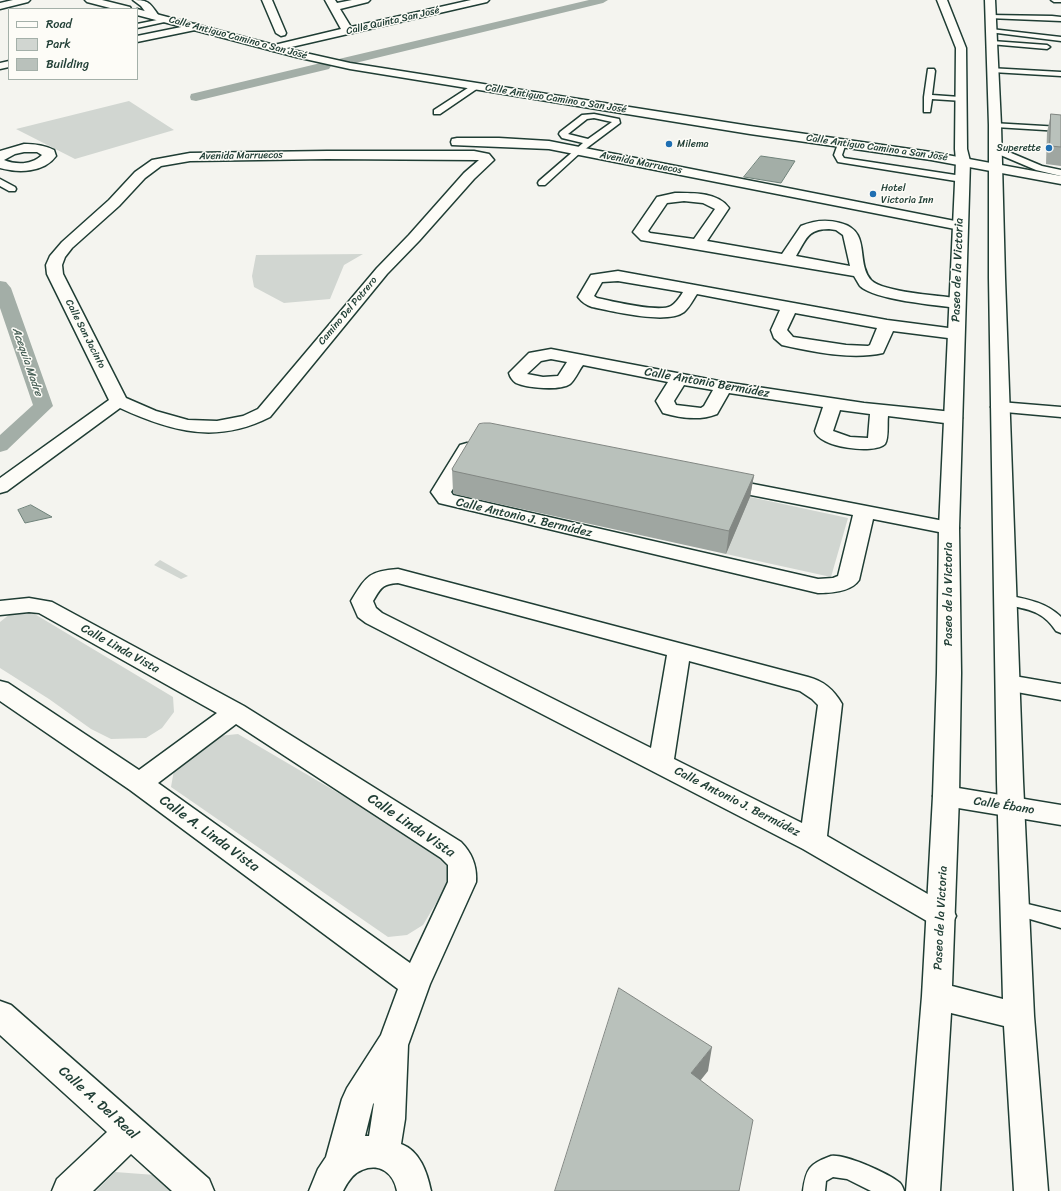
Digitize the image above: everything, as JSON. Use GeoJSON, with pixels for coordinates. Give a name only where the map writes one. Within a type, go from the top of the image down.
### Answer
{"type":"FeatureCollection","features":[{"type":"Feature","properties":{"kind":"street"},"geometry":{"type":"LineString","coordinates":[[0,2],[7,0]]}},
{"type":"Feature","properties":{"kind":"street"},"geometry":{"type":"LineString","coordinates":[[0,6],[25,0]]}},
{"type":"Feature","properties":{"kind":"street"},"geometry":{"type":"LineString","coordinates":[[90,0],[120,8]]}},
{"type":"Feature","properties":{"kind":"street"},"geometry":{"type":"LineString","coordinates":[[260,44],[281,33],[267,0]]}},
{"type":"Feature","properties":{"kind":"street"},"geometry":{"type":"LineString","coordinates":[[348,32],[332,3],[365,0]]}},
{"type":"Feature","properties":{"kind":"street","name":"Calle Quinta San José"},"geometry":{"type":"LineString","coordinates":[[274,48],[484,0]]}},
{"type":"Feature","properties":{"kind":"street","name":"Paseo de la Victoria"},"geometry":{"type":"LineString","coordinates":[[923,1191],[942,916],[949,673],[949,528],[963,170],[960,99],[961,48],[942,0]]}},
{"type":"Feature","properties":{"kind":"street"},"geometry":{"type":"LineString","coordinates":[[126,8],[141,1],[154,16]]}},
{"type":"Feature","properties":{"kind":"street"},"geometry":{"type":"LineString","coordinates":[[0,11],[4,13],[0,16]]}},
{"type":"Feature","properties":{"kind":"street","name":"Calle Antiguo Camino a San José"},"geometry":{"type":"LineString","coordinates":[[138,14],[154,16],[274,48],[350,66],[889,150],[963,170],[994,158],[1061,180]]}},
{"type":"Feature","properties":{"kind":"street"},"geometry":{"type":"LineString","coordinates":[[991,23],[995,124],[994,158],[1010,781],[1020,1016],[1031,1191]]}},
{"type":"Feature","properties":{"kind":"street"},"geometry":{"type":"LineString","coordinates":[[138,39],[196,27]]}},
{"type":"Feature","properties":{"kind":"street","name":"Calle Quinta San José"},"geometry":{"type":"LineString","coordinates":[[281,33],[326,37]]}},
{"type":"Feature","properties":{"kind":"street","name":"Avenida Marruecos"},"geometry":{"type":"LineString","coordinates":[[326,155],[330,144],[484,142],[537,144],[960,226]]}},
{"type":"Feature","properties":{"kind":"street","name":"Avenida Marruecos"},"geometry":{"type":"LineString","coordinates":[[157,163],[190,157],[326,155],[474,155],[487,160]]}},
{"type":"Feature","properties":{"kind":"street"},"geometry":{"type":"LineString","coordinates":[[440,155],[469,176]]}},
{"type":"Feature","properties":{"kind":"street","name":"Camino Del Potrero"},"geometry":{"type":"LineString","coordinates":[[119,401],[150,415],[186,426],[217,427],[245,421],[264,412],[382,271],[414,238],[469,176],[487,160]]}},
{"type":"Feature","properties":{"kind":"street","name":"Calle San Jacinto"},"geometry":{"type":"LineString","coordinates":[[119,401],[55,274],[54,265],[58,256],[67,245],[114,203],[140,175],[157,163]]}},
{"type":"Feature","properties":{"kind":"street"},"geometry":{"type":"LineString","coordinates":[[698,244],[722,208],[717,203],[679,196],[666,198],[662,200],[640,232],[646,237],[698,244],[860,272]]}},
{"type":"Feature","properties":{"kind":"street"},"geometry":{"type":"LineString","coordinates":[[786,260],[806,228],[814,225],[837,226],[847,230],[850,233],[860,272],[870,287],[883,291],[957,303]]}},
{"type":"Feature","properties":{"kind":"street"},"geometry":{"type":"LineString","coordinates":[[693,288],[677,310],[670,312],[655,313],[592,302],[586,297],[596,278],[610,276],[693,288],[887,325],[956,334]]}},
{"type":"Feature","properties":{"kind":"street"},"geometry":{"type":"LineString","coordinates":[[789,307],[779,330],[780,334],[788,341],[866,352],[877,349],[887,325]]}},
{"type":"Feature","properties":{"kind":"street","name":"Calle Antonio Bermúdez"},"geometry":{"type":"LineString","coordinates":[[578,359],[564,380],[557,383],[522,379],[518,375],[518,373],[535,357],[551,354],[578,359],[679,379],[834,403],[953,426]]}},
{"type":"Feature","properties":{"kind":"street"},"geometry":{"type":"LineString","coordinates":[[679,379],[665,403],[669,409],[695,413],[707,412],[711,410],[724,387]]}},
{"type":"Feature","properties":{"kind":"street"},"geometry":{"type":"LineString","coordinates":[[0,487],[119,401]]}},
{"type":"Feature","properties":{"kind":"street"},"geometry":{"type":"LineString","coordinates":[[834,403],[824,431],[824,433],[830,438],[867,445],[876,443],[873,411]]}},
{"type":"Feature","properties":{"kind":"street"},"geometry":{"type":"LineString","coordinates":[[1000,407],[1061,412]]}},
{"type":"Feature","properties":{"kind":"street","name":"Calle Antonio J. Bermúdez"},"geometry":{"type":"LineString","coordinates":[[484,438],[472,442],[441,492],[446,499],[818,586],[832,586],[841,584],[848,580],[864,512]]}},
{"type":"Feature","properties":{"kind":"street"},"geometry":{"type":"LineString","coordinates":[[708,481],[949,528]]}},
{"type":"Feature","properties":{"kind":"street","name":"Calle Antonio J. Bermúdez"},"geometry":{"type":"LineString","coordinates":[[813,841],[830,704],[826,696],[818,690],[808,685],[398,576],[380,578],[375,581],[362,601],[366,612],[374,618],[813,841],[942,916]]}},
{"type":"Feature","properties":{"kind":"street","name":"Calle Linda Vista"},"geometry":{"type":"LineString","coordinates":[[0,608],[29,605],[44,607],[234,712],[445,845],[458,856],[463,864],[462,882],[415,984],[394,1042],[358,1099],[333,1178]]}},
{"type":"Feature","properties":{"kind":"street","name":"Calle Antonio J. Bermúdez"},"geometry":{"type":"LineString","coordinates":[[661,764],[679,651]]}},
{"type":"Feature","properties":{"kind":"street"},"geometry":{"type":"LineString","coordinates":[[1008,683],[1061,692]]}},
{"type":"Feature","properties":{"kind":"street","name":"Calle A. Linda Vista"},"geometry":{"type":"LineString","coordinates":[[0,689],[140,783],[415,984]]}},
{"type":"Feature","properties":{"kind":"street"},"geometry":{"type":"LineString","coordinates":[[140,783],[234,712]]}},
{"type":"Feature","properties":{"kind":"street","name":"Calle Ébano"},"geometry":{"type":"LineString","coordinates":[[946,796],[1061,815]]}},
{"type":"Feature","properties":{"kind":"street"},"geometry":{"type":"LineString","coordinates":[[937,996],[1020,1016]]}},
{"type":"Feature","properties":{"kind":"street","name":"Calle A. Del Real"},"geometry":{"type":"LineString","coordinates":[[0,1015],[197,1191]]}},
{"type":"Feature","properties":{"kind":"street","name":"Calle Linda Vista"},"geometry":{"type":"LineString","coordinates":[[383,1152],[389,1120],[394,1042]]}},
{"type":"Feature","properties":{"kind":"street"},"geometry":{"type":"LineString","coordinates":[[69,1191],[130,1132]]}},
{"type":"Feature","properties":{"kind":"street"},"geometry":{"type":"LineString","coordinates":[[333,1178],[353,1156],[368,1152],[383,1152],[396,1158],[407,1168],[413,1181],[414,1191]]}},
{"type":"Feature","properties":{"kind":"lane"},"geometry":{"type":"LineString","coordinates":[[1054,0],[1061,0]]}},
{"type":"Feature","properties":{"kind":"lane"},"geometry":{"type":"LineString","coordinates":[[991,23],[1037,16],[1061,19]]}},
{"type":"Feature","properties":{"kind":"lane"},"geometry":{"type":"LineString","coordinates":[[138,26],[167,20]]}},
{"type":"Feature","properties":{"kind":"lane"},"geometry":{"type":"LineString","coordinates":[[991,23],[1017,34],[1061,39]]}},
{"type":"Feature","properties":{"kind":"lane"},"geometry":{"type":"LineString","coordinates":[[991,23],[1053,48]]}},
{"type":"Feature","properties":{"kind":"lane"},"geometry":{"type":"LineString","coordinates":[[992,70],[1061,74]]}},
{"type":"Feature","properties":{"kind":"lane"},"geometry":{"type":"LineString","coordinates":[[927,110],[931,71]]}},
{"type":"Feature","properties":{"kind":"lane"},"geometry":{"type":"LineString","coordinates":[[437,112],[477,86]]}},
{"type":"Feature","properties":{"kind":"lane"},"geometry":{"type":"LineString","coordinates":[[928,97],[960,99]]}},
{"type":"Feature","properties":{"kind":"lane"},"geometry":{"type":"LineString","coordinates":[[542,183],[577,151],[616,123],[616,121],[594,116],[585,117],[562,134],[589,142]]}},
{"type":"Feature","properties":{"kind":"lane"},"geometry":{"type":"LineString","coordinates":[[995,124],[1061,129]]}},
{"type":"Feature","properties":{"kind":"lane"},"geometry":{"type":"LineString","coordinates":[[842,143],[838,155],[841,160],[885,167],[963,170]]}},
{"type":"Feature","properties":{"kind":"lane"},"geometry":{"type":"LineString","coordinates":[[885,167],[889,150]]}},
{"type":"Feature","properties":{"kind":"lane"},"geometry":{"type":"LineString","coordinates":[[994,158],[1061,173]]}},
{"type":"Feature","properties":{"kind":"lane"},"geometry":{"type":"LineString","coordinates":[[0,182],[12,189]]}},
{"type":"Feature","properties":{"kind":"lane"},"geometry":{"type":"LineString","coordinates":[[1006,600],[1041,607],[1056,618],[1061,628]]}},
{"type":"Feature","properties":{"kind":"lane"},"geometry":{"type":"LineString","coordinates":[[1015,908],[1061,920]]}},
{"type":"Feature","properties":{"kind":"lane"},"geometry":{"type":"LineString","coordinates":[[814,1191],[816,1174],[824,1169],[834,1166],[845,1167],[893,1191]]}},
{"type":"Feature","properties":{"kind":"green space"},"geometry":{"type":"Polygon","coordinates":[[[129,101],[174,130],[75,159],[16,129],[129,101]]]}},
{"type":"Feature","properties":{"kind":"green space"},"geometry":{"type":"Polygon","coordinates":[[[363,254],[344,265],[330,299],[284,303],[254,287],[252,276],[256,255],[363,254]]]}},
{"type":"Feature","properties":{"kind":"green space"},"geometry":{"type":"Polygon","coordinates":[[[750,497],[848,518],[831,577],[726,554],[750,497]]]}},
{"type":"Feature","properties":{"kind":"green space"},"geometry":{"type":"Polygon","coordinates":[[[160,560],[188,576],[181,579],[154,565],[160,560]]]}},
{"type":"Feature","properties":{"kind":"green space"},"geometry":{"type":"Polygon","coordinates":[[[33,613],[173,697],[174,712],[162,728],[146,738],[111,739],[91,729],[49,699],[0,668],[0,622],[10,614],[33,613]]]}},
{"type":"Feature","properties":{"kind":"green space"},"geometry":{"type":"Polygon","coordinates":[[[238,734],[449,858],[451,870],[445,888],[423,925],[407,935],[388,937],[171,787],[174,770],[209,737],[238,734]]]}},
{"type":"Feature","properties":{"kind":"green space"},"geometry":{"type":"Polygon","coordinates":[[[115,1172],[155,1175],[171,1191],[96,1191],[115,1172]]]}},
{"type":"Feature","properties":{"kind":"shaded area"},"geometry":{"type":"Polygon","coordinates":[[[761,156],[795,161],[781,183],[744,177],[761,156]]]}},
{"type":"Feature","properties":{"kind":"shaded area"},"geometry":{"type":"Polygon","coordinates":[[[31,505],[52,517],[25,523],[18,510],[31,505]]]}},
{"type":"Feature","properties":{"kind":"building"},"geometry":{"type":"Polygon","coordinates":[[[1051,114],[1061,115],[1061,147],[1050,146],[1051,114]]]}},
{"type":"Feature","properties":{"kind":"building"},"geometry":{"type":"Polygon","coordinates":[[[484,423],[754,475],[729,531],[453,471],[452,469],[479,424],[484,423]]]}},
{"type":"Feature","properties":{"kind":"building"},"geometry":{"type":"Polygon","coordinates":[[[619,988],[712,1047],[691,1073],[753,1120],[739,1191],[555,1191],[619,988]]]}},
{"type":"Feature","properties":{"kind":"waterway"},"geometry":{"type":"LineString","coordinates":[[343,62],[603,0]]}},
{"type":"Feature","properties":{"kind":"waterway"},"geometry":{"type":"LineString","coordinates":[[196,97],[325,66]]}},
{"type":"Feature","properties":{"kind":"waterway","name":"Acequia Madre"},"geometry":{"type":"LineString","coordinates":[[0,286],[2,288],[43,406],[0,446]]}},
{"type":"Feature","properties":{"kind":"place","name":"Milema"},"geometry":{"type":"Point","coordinates":[669,144]}},
{"type":"Feature","properties":{"kind":"place","name":"Superette"},"geometry":{"type":"Point","coordinates":[1049,148]}},
{"type":"Feature","properties":{"kind":"place","name":"Hotel Victoria Inn"},"geometry":{"type":"Point","coordinates":[873,194]}}]}
